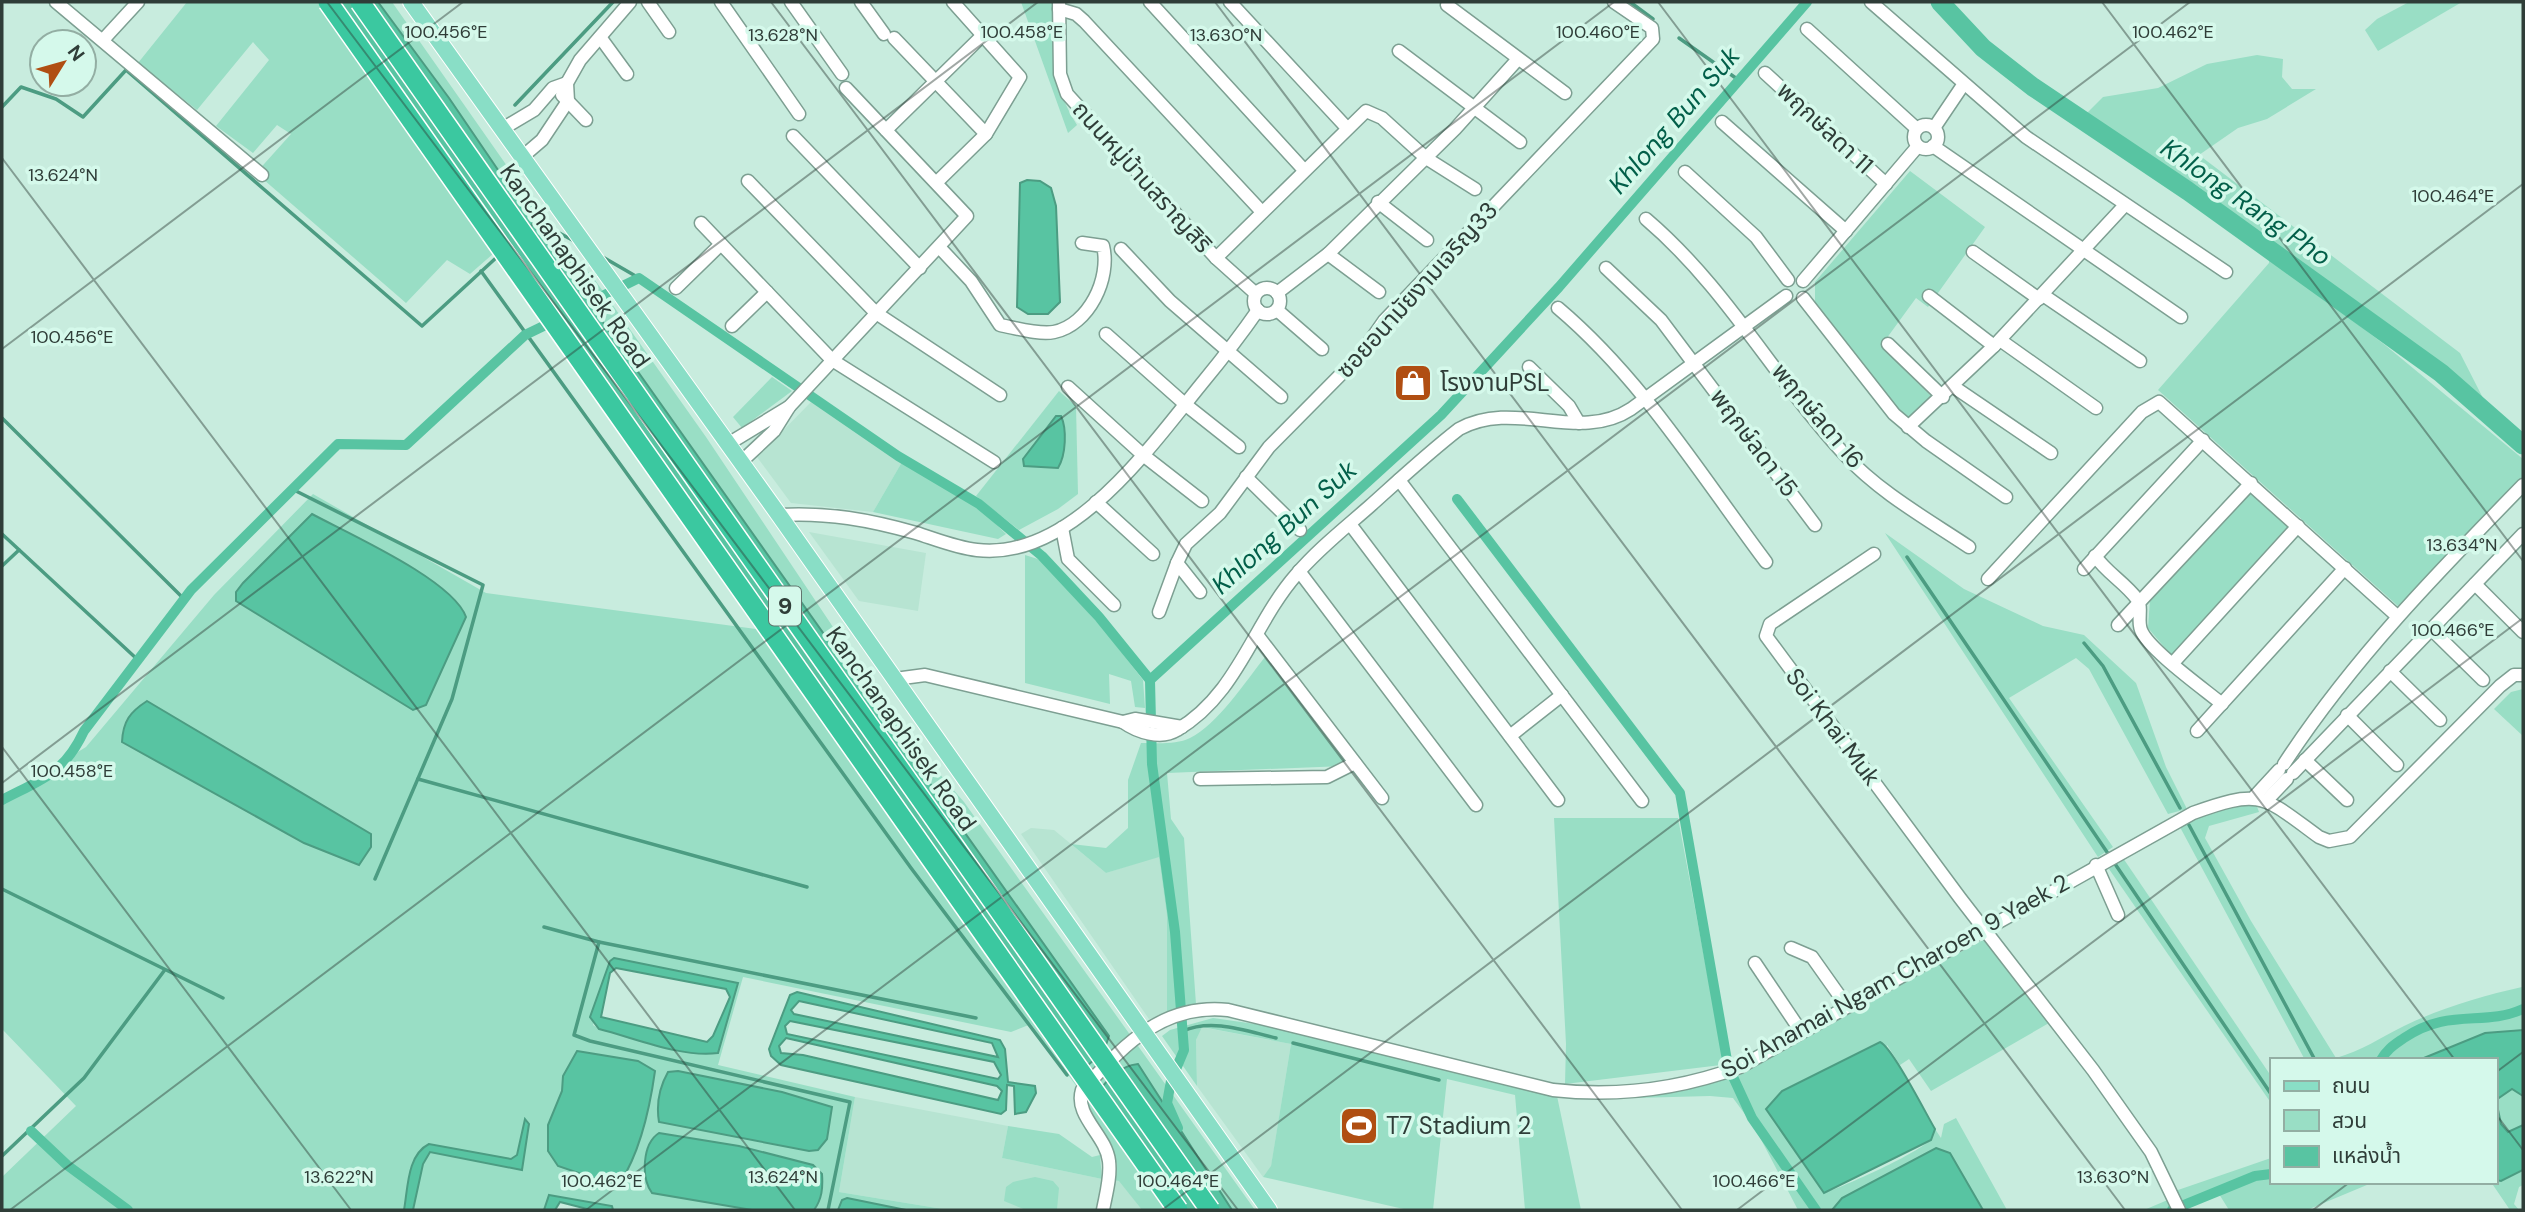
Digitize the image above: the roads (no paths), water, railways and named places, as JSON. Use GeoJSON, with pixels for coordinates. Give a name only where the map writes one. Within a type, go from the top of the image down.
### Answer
{"type":"FeatureCollection","features":[{"type":"Feature","properties":{"kind":"highway","name":"Kanchanaphisek Road"},"geometry":{"type":"LineString","coordinates":[[328,2],[1178,1210]]}},
{"type":"Feature","properties":{"kind":"highway","name":"Kanchanaphisek Road"},"geometry":{"type":"LineString","coordinates":[[360,2],[1210,1210]]}},
{"type":"Feature","properties":{"kind":"main road"},"geometry":{"type":"LineString","coordinates":[[411,2],[779,515],[1269,1210]]}},
{"type":"Feature","properties":{"kind":"street"},"geometry":{"type":"LineString","coordinates":[[56,2],[262,175]]}},
{"type":"Feature","properties":{"kind":"street"},"geometry":{"type":"LineString","coordinates":[[103,40],[138,2]]}},
{"type":"Feature","properties":{"kind":"street"},"geometry":{"type":"LineString","coordinates":[[522,158],[542,140],[568,101],[567,83],[580,60],[630,2]]}},
{"type":"Feature","properties":{"kind":"street"},"geometry":{"type":"LineString","coordinates":[[648,2],[669,32]]}},
{"type":"Feature","properties":{"kind":"street"},"geometry":{"type":"LineString","coordinates":[[721,2],[799,114]]}},
{"type":"Feature","properties":{"kind":"street"},"geometry":{"type":"LineString","coordinates":[[791,2],[842,74]]}},
{"type":"Feature","properties":{"kind":"street"},"geometry":{"type":"LineString","coordinates":[[861,2],[889,36],[986,134]]}},
{"type":"Feature","properties":{"kind":"street"},"geometry":{"type":"LineString","coordinates":[[937,182],[986,134],[1020,77],[953,2]]}},
{"type":"Feature","properties":{"kind":"street"},"geometry":{"type":"LineString","coordinates":[[1150,2],[1304,170]]}},
{"type":"Feature","properties":{"kind":"street"},"geometry":{"type":"LineString","coordinates":[[1230,2],[1348,128]]}},
{"type":"Feature","properties":{"kind":"street","name":"ซอยอนามัยงามเจริญ33"},"geometry":{"type":"LineString","coordinates":[[1159,612],[1186,544],[1220,513],[1269,447],[1361,354],[1384,321],[1653,39],[1652,29],[1614,2]]}},
{"type":"Feature","properties":{"kind":"street"},"geometry":{"type":"LineString","coordinates":[[1871,2],[1963,85],[2026,137],[2227,272]]}},
{"type":"Feature","properties":{"kind":"street"},"geometry":{"type":"LineString","coordinates":[[1059,5],[1084,21],[1262,212]]}},
{"type":"Feature","properties":{"kind":"street","name":"ถนนหมู่บ้านสราญสิริ"},"geometry":{"type":"LineString","coordinates":[[1059,5],[1060,74],[1067,94],[1216,258],[1255,293]]}},
{"type":"Feature","properties":{"kind":"street"},"geometry":{"type":"LineString","coordinates":[[1447,5],[1565,93]]}},
{"type":"Feature","properties":{"kind":"street"},"geometry":{"type":"LineString","coordinates":[[1807,29],[1917,129]]}},
{"type":"Feature","properties":{"kind":"street"},"geometry":{"type":"LineString","coordinates":[[886,130],[983,36]]}},
{"type":"Feature","properties":{"kind":"street"},"geometry":{"type":"LineString","coordinates":[[600,37],[627,74]]}},
{"type":"Feature","properties":{"kind":"street"},"geometry":{"type":"LineString","coordinates":[[1399,51],[1520,142]]}},
{"type":"Feature","properties":{"kind":"street"},"geometry":{"type":"LineString","coordinates":[[1277,293],[1328,254],[1378,202],[1426,158],[1518,59]]}},
{"type":"Feature","properties":{"kind":"street","name":"พฤกษ์ลดา 11"},"geometry":{"type":"LineString","coordinates":[[1765,73],[1886,184]]}},
{"type":"Feature","properties":{"kind":"street"},"geometry":{"type":"LineString","coordinates":[[502,129],[534,110],[553,88],[567,83]]}},
{"type":"Feature","properties":{"kind":"street"},"geometry":{"type":"LineString","coordinates":[[1917,129],[1914,139],[1919,146],[1933,146],[1937,139],[1934,128],[1963,85]]}},
{"type":"Feature","properties":{"kind":"street"},"geometry":{"type":"LineString","coordinates":[[553,88],[586,120]]}},
{"type":"Feature","properties":{"kind":"street"},"geometry":{"type":"LineString","coordinates":[[741,462],[774,431],[789,407],[967,216],[846,88]]}},
{"type":"Feature","properties":{"kind":"street"},"geometry":{"type":"LineString","coordinates":[[1216,258],[1363,113],[1370,110],[1426,158],[1475,189]]}},
{"type":"Feature","properties":{"kind":"street"},"geometry":{"type":"LineString","coordinates":[[1723,122],[1846,231]]}},
{"type":"Feature","properties":{"kind":"street"},"geometry":{"type":"LineString","coordinates":[[1917,129],[1927,125],[1934,128]]}},
{"type":"Feature","properties":{"kind":"street"},"geometry":{"type":"LineString","coordinates":[[793,136],[920,268]]}},
{"type":"Feature","properties":{"kind":"street"},"geometry":{"type":"LineString","coordinates":[[1804,281],[1919,146]]}},
{"type":"Feature","properties":{"kind":"street"},"geometry":{"type":"LineString","coordinates":[[1933,146],[2082,252],[2181,317]]}},
{"type":"Feature","properties":{"kind":"street"},"geometry":{"type":"LineString","coordinates":[[1685,172],[1756,237],[1788,281]]}},
{"type":"Feature","properties":{"kind":"street"},"geometry":{"type":"LineString","coordinates":[[748,181],[876,313],[1000,395]]}},
{"type":"Feature","properties":{"kind":"street"},"geometry":{"type":"LineString","coordinates":[[1378,202],[1427,240]]}},
{"type":"Feature","properties":{"kind":"street"},"geometry":{"type":"LineString","coordinates":[[1908,427],[1954,387],[2125,205]]}},
{"type":"Feature","properties":{"kind":"street","name":"พฤกษ์ลดา 16"},"geometry":{"type":"LineString","coordinates":[[1646,219],[1690,258],[1847,457],[1882,488],[1969,547]]}},
{"type":"Feature","properties":{"kind":"street"},"geometry":{"type":"LineString","coordinates":[[701,223],[832,360],[994,463]]}},
{"type":"Feature","properties":{"kind":"street"},"geometry":{"type":"LineString","coordinates":[[940,248],[971,281],[1000,325],[1052,333],[1066,328],[1081,315],[1101,290],[1108,264],[1103,246],[1082,243]]}},
{"type":"Feature","properties":{"kind":"street"},"geometry":{"type":"LineString","coordinates":[[676,288],[721,244]]}},
{"type":"Feature","properties":{"kind":"street"},"geometry":{"type":"LineString","coordinates":[[1121,249],[1170,301],[1281,397]]}},
{"type":"Feature","properties":{"kind":"street"},"geometry":{"type":"LineString","coordinates":[[1972,252],[2140,361]]}},
{"type":"Feature","properties":{"kind":"street"},"geometry":{"type":"LineString","coordinates":[[1328,254],[1379,292]]}},
{"type":"Feature","properties":{"kind":"street","name":"พฤกษ์ลดา 15"},"geometry":{"type":"LineString","coordinates":[[1606,268],[1661,320],[1815,524]]}},
{"type":"Feature","properties":{"kind":"street"},"geometry":{"type":"LineString","coordinates":[[1794,278],[1804,281],[1807,288],[1802,299],[1796,301],[1786,296],[1784,288],[1788,281],[1794,278]]}},
{"type":"Feature","properties":{"kind":"street"},"geometry":{"type":"LineString","coordinates":[[1268,287],[1277,293],[1280,300],[1277,310],[1267,314],[1258,310],[1254,304],[1255,293],[1268,287]]}},
{"type":"Feature","properties":{"kind":"street"},"geometry":{"type":"LineString","coordinates":[[732,326],[767,292]]}},
{"type":"Feature","properties":{"kind":"street"},"geometry":{"type":"LineString","coordinates":[[895,679],[925,675],[1131,724],[1168,729],[1182,727],[1222,690],[1258,635],[1272,608],[1299,571],[1459,429],[1483,418],[1514,416],[1579,423],[1607,422],[1646,398],[1744,324],[1786,296]]}},
{"type":"Feature","properties":{"kind":"street"},"geometry":{"type":"LineString","coordinates":[[1929,296],[2096,408]]}},
{"type":"Feature","properties":{"kind":"street"},"geometry":{"type":"LineString","coordinates":[[1802,299],[1875,392],[1908,427],[2006,497]]}},
{"type":"Feature","properties":{"kind":"street"},"geometry":{"type":"LineString","coordinates":[[1558,308],[1604,349],[1646,398],[1766,562]]}},
{"type":"Feature","properties":{"kind":"street"},"geometry":{"type":"LineString","coordinates":[[779,515],[818,513],[844,516],[975,550],[1003,552],[1031,543],[1062,528],[1096,502],[1143,455],[1229,352],[1258,310]]}},
{"type":"Feature","properties":{"kind":"street"},"geometry":{"type":"LineString","coordinates":[[1277,310],[1321,349]]}},
{"type":"Feature","properties":{"kind":"street"},"geometry":{"type":"LineString","coordinates":[[1106,334],[1186,405],[1239,447]]}},
{"type":"Feature","properties":{"kind":"street"},"geometry":{"type":"LineString","coordinates":[[1888,344],[1942,397]]}},
{"type":"Feature","properties":{"kind":"street"},"geometry":{"type":"LineString","coordinates":[[1529,367],[1569,406],[1579,423]]}},
{"type":"Feature","properties":{"kind":"street"},"geometry":{"type":"LineString","coordinates":[[1068,387],[1143,455],[1202,501]]}},
{"type":"Feature","properties":{"kind":"street"},"geometry":{"type":"LineString","coordinates":[[1954,387],[2051,453]]}},
{"type":"Feature","properties":{"kind":"street"},"geometry":{"type":"LineString","coordinates":[[1988,579],[2150,404],[2159,402],[2397,616]]}},
{"type":"Feature","properties":{"kind":"street"},"geometry":{"type":"LineString","coordinates":[[728,444],[789,407]]}},
{"type":"Feature","properties":{"kind":"street"},"geometry":{"type":"LineString","coordinates":[[2084,569],[2203,440]]}},
{"type":"Feature","properties":{"kind":"street"},"geometry":{"type":"LineString","coordinates":[[1246,477],[1300,530]]}},
{"type":"Feature","properties":{"kind":"street"},"geometry":{"type":"LineString","coordinates":[[1399,480],[1642,801]]}},
{"type":"Feature","properties":{"kind":"street"},"geometry":{"type":"LineString","coordinates":[[2118,625],[2251,483]]}},
{"type":"Feature","properties":{"kind":"street"},"geometry":{"type":"LineString","coordinates":[[2291,767],[2314,718],[2397,616],[2523,485]]}},
{"type":"Feature","properties":{"kind":"street"},"geometry":{"type":"LineString","coordinates":[[1096,502],[1153,554]]}},
{"type":"Feature","properties":{"kind":"street"},"geometry":{"type":"LineString","coordinates":[[1350,524],[1558,800]]}},
{"type":"Feature","properties":{"kind":"street"},"geometry":{"type":"LineString","coordinates":[[2172,663],[2298,526]]}},
{"type":"Feature","properties":{"kind":"street"},"geometry":{"type":"LineString","coordinates":[[1062,528],[1068,559],[1115,605]]}},
{"type":"Feature","properties":{"kind":"street"},"geometry":{"type":"LineString","coordinates":[[2521,542],[2475,584],[2347,715],[2261,798],[2319,837],[2329,841],[2350,837],[2519,675],[2523,663]]}},
{"type":"Feature","properties":{"kind":"street","name":"Soi Khai Muk"},"geometry":{"type":"LineString","coordinates":[[1874,554],[1770,624],[1766,636],[1985,929]]}},
{"type":"Feature","properties":{"kind":"street"},"geometry":{"type":"LineString","coordinates":[[2095,556],[2102,566],[2124,581],[2140,604],[2141,630],[2152,645],[2222,704]]}},
{"type":"Feature","properties":{"kind":"street"},"geometry":{"type":"LineString","coordinates":[[1177,564],[1200,592]]}},
{"type":"Feature","properties":{"kind":"street"},"geometry":{"type":"LineString","coordinates":[[2197,731],[2345,568]]}},
{"type":"Feature","properties":{"kind":"street"},"geometry":{"type":"LineString","coordinates":[[1299,571],[1476,805]]}},
{"type":"Feature","properties":{"kind":"street"},"geometry":{"type":"LineString","coordinates":[[2475,584],[2523,632]]}},
{"type":"Feature","properties":{"kind":"street"},"geometry":{"type":"LineString","coordinates":[[2431,629],[2483,680]]}},
{"type":"Feature","properties":{"kind":"street"},"geometry":{"type":"LineString","coordinates":[[1258,635],[1382,798]]}},
{"type":"Feature","properties":{"kind":"street"},"geometry":{"type":"LineString","coordinates":[[2390,671],[2440,720]]}},
{"type":"Feature","properties":{"kind":"street"},"geometry":{"type":"LineString","coordinates":[[1510,736],[1562,695]]}},
{"type":"Feature","properties":{"kind":"street"},"geometry":{"type":"LineString","coordinates":[[2347,715],[2397,765]]}},
{"type":"Feature","properties":{"kind":"street"},"geometry":{"type":"LineString","coordinates":[[1200,779],[1327,778],[1355,763]]}},
{"type":"Feature","properties":{"kind":"street"},"geometry":{"type":"LineString","coordinates":[[2291,767],[2347,800]]}},
{"type":"Feature","properties":{"kind":"street","name":"Soi Anamai Ngam Charoen 9 Yaek 2"},"geometry":{"type":"LineString","coordinates":[[1142,1031],[1195,1012],[1228,1010],[1553,1090],[1623,1092],[1679,1085],[1740,1067],[1800,1030],[2193,813],[2226,801],[2261,798]]}},
{"type":"Feature","properties":{"kind":"street"},"geometry":{"type":"LineString","coordinates":[[2106,859],[2118,915]]}},
{"type":"Feature","properties":{"kind":"street"},"geometry":{"type":"LineString","coordinates":[[1985,929],[2093,1070],[2151,1152],[2179,1210]]}},
{"type":"Feature","properties":{"kind":"street"},"geometry":{"type":"LineString","coordinates":[[1791,948],[1812,957],[1846,1005]]}},
{"type":"Feature","properties":{"kind":"street"},"geometry":{"type":"LineString","coordinates":[[1755,962],[1800,1030]]}},
{"type":"Feature","properties":{"kind":"street"},"geometry":{"type":"LineString","coordinates":[[1103,1210],[1109,1160],[1106,1146],[1082,1108],[1080,1095],[1142,1031]]}},
{"type":"Feature","properties":{"kind":"water"},"geometry":{"type":"Polygon","coordinates":[[[323,2],[378,2],[449,98],[580,290],[1109,1036],[1104,1051],[1078,1074],[323,2]]]}},
{"type":"Feature","properties":{"kind":"water"},"geometry":{"type":"Polygon","coordinates":[[[1027,180],[1040,181],[1051,188],[1056,206],[1060,302],[1048,314],[1028,314],[1017,307],[1020,183],[1027,180]]]}},
{"type":"Feature","properties":{"kind":"water"},"geometry":{"type":"Polygon","coordinates":[[[1056,416],[1061,416],[1065,435],[1063,456],[1058,468],[1024,466],[1023,459],[1056,416]]]}},
{"type":"Feature","properties":{"kind":"water"},"geometry":{"type":"Polygon","coordinates":[[[312,514],[421,573],[442,588],[466,617],[426,705],[413,710],[236,601],[236,592],[243,583],[312,514]]]}},
{"type":"Feature","properties":{"kind":"water"},"geometry":{"type":"Polygon","coordinates":[[[147,701],[371,834],[371,847],[359,865],[304,843],[122,742],[129,718],[147,701]]]}},
{"type":"Feature","properties":{"kind":"water"},"geometry":{"type":"Polygon","coordinates":[[[614,958],[738,983],[718,1053],[674,1050],[599,1029],[590,1017],[610,961],[614,958]],[[616,968],[610,973],[601,1017],[707,1042],[713,1036],[730,997],[726,989],[616,968]]]}},
{"type":"Feature","properties":{"kind":"water"},"geometry":{"type":"Polygon","coordinates":[[[797,992],[1000,1040],[1005,1049],[1008,1082],[1035,1086],[1036,1093],[1026,1112],[1015,1114],[1014,1086],[1007,1085],[1006,1110],[1001,1114],[781,1065],[771,1056],[769,1049],[790,995],[797,992]],[[799,1001],[791,1010],[794,1014],[998,1057],[992,1043],[799,1001]],[[790,1021],[785,1026],[787,1034],[998,1079],[1001,1075],[994,1062],[790,1021]],[[786,1038],[779,1046],[781,1053],[803,1055],[998,1100],[1002,1091],[997,1086],[786,1038]]]}},
{"type":"Feature","properties":{"kind":"water"},"geometry":{"type":"Polygon","coordinates":[[[2523,1030],[2523,1096],[2512,1089],[2497,1099],[2497,1058],[2424,1058],[2485,1033],[2523,1030]]]}},
{"type":"Feature","properties":{"kind":"water"},"geometry":{"type":"Polygon","coordinates":[[[1880,1042],[1900,1067],[1935,1129],[1931,1140],[1824,1193],[1766,1109],[1782,1091],[1880,1042]]]}},
{"type":"Feature","properties":{"kind":"water"},"geometry":{"type":"Polygon","coordinates":[[[577,1051],[638,1061],[655,1071],[643,1129],[620,1183],[608,1183],[558,1166],[548,1151],[548,1125],[562,1091],[563,1076],[577,1051]]]}},
{"type":"Feature","properties":{"kind":"water"},"geometry":{"type":"Polygon","coordinates":[[[1138,1064],[1232,1210],[1170,1210],[1092,1099],[1118,1072],[1138,1064]]]}},
{"type":"Feature","properties":{"kind":"water"},"geometry":{"type":"Polygon","coordinates":[[[678,1071],[782,1092],[832,1107],[827,1139],[818,1150],[809,1151],[659,1122],[658,1102],[662,1084],[668,1072],[678,1071]]]}},
{"type":"Feature","properties":{"kind":"water"},"geometry":{"type":"Polygon","coordinates":[[[2497,1105],[2501,1124],[2508,1132],[2523,1125],[2523,1170],[2497,1180],[2497,1105]]]}},
{"type":"Feature","properties":{"kind":"water"},"geometry":{"type":"Polygon","coordinates":[[[525,1119],[529,1124],[522,1170],[430,1152],[423,1164],[413,1210],[404,1210],[412,1164],[422,1149],[429,1144],[511,1159],[517,1155],[525,1119]]]}},
{"type":"Feature","properties":{"kind":"water"},"geometry":{"type":"Polygon","coordinates":[[[659,1133],[739,1146],[813,1165],[822,1174],[819,1202],[814,1210],[752,1210],[652,1193],[646,1179],[646,1153],[653,1138],[659,1133]]]}},
{"type":"Feature","properties":{"kind":"water"},"geometry":{"type":"Polygon","coordinates":[[[1936,1148],[1950,1153],[1983,1210],[1832,1210],[1842,1198],[1936,1148]]]}},
{"type":"Feature","properties":{"kind":"water"},"geometry":{"type":"Polygon","coordinates":[[[549,1195],[612,1206],[613,1210],[591,1210],[560,1202],[555,1210],[544,1210],[549,1195]]]}},
{"type":"Feature","properties":{"kind":"water"},"geometry":{"type":"Polygon","coordinates":[[[847,1198],[906,1210],[838,1210],[842,1200],[847,1198]]]}},
{"type":"Feature","properties":{"kind":"waterway"},"geometry":{"type":"LineString","coordinates":[[515,105],[613,2]]}},
{"type":"Feature","properties":{"kind":"waterway"},"geometry":{"type":"LineString","coordinates":[[1630,2],[1653,19]]}},
{"type":"Feature","properties":{"kind":"waterway","name":"Khlong Bun Suk"},"geometry":{"type":"LineString","coordinates":[[1178,1128],[1167,1103],[1171,1081],[1184,1050],[1175,932],[1152,764],[1150,680],[1441,415],[1559,287],[1807,2]]}},
{"type":"Feature","properties":{"kind":"waterway","name":"Khlong Rang Pho"},"geometry":{"type":"LineString","coordinates":[[1940,2],[1983,48],[2033,87],[2188,191],[2441,373],[2523,445]]}},
{"type":"Feature","properties":{"kind":"waterway"},"geometry":{"type":"LineString","coordinates":[[1679,38],[1740,81]]}},
{"type":"Feature","properties":{"kind":"waterway"},"geometry":{"type":"LineString","coordinates":[[2,107],[21,87],[56,99],[83,117],[126,70],[422,326],[497,257]]}},
{"type":"Feature","properties":{"kind":"waterway"},"geometry":{"type":"LineString","coordinates":[[532,225],[537,221],[576,242]]}},
{"type":"Feature","properties":{"kind":"waterway"},"geometry":{"type":"LineString","coordinates":[[601,256],[639,278]]}},
{"type":"Feature","properties":{"kind":"waterway"},"geometry":{"type":"LineString","coordinates":[[481,271],[911,868],[1067,1075]]}},
{"type":"Feature","properties":{"kind":"waterway"},"geometry":{"type":"LineString","coordinates":[[576,309],[639,278],[898,456],[979,504],[1042,556],[1099,617],[1150,680]]}},
{"type":"Feature","properties":{"kind":"waterway"},"geometry":{"type":"LineString","coordinates":[[2,800],[60,766],[191,590],[338,444],[406,445],[525,335],[556,320]]}},
{"type":"Feature","properties":{"kind":"waterway"},"geometry":{"type":"LineString","coordinates":[[2,418],[184,599]]}},
{"type":"Feature","properties":{"kind":"waterway"},"geometry":{"type":"LineString","coordinates":[[292,489],[483,585],[452,699],[375,879]]}},
{"type":"Feature","properties":{"kind":"waterway"},"geometry":{"type":"LineString","coordinates":[[1457,499],[1680,793],[1728,1066],[1752,1118],[1816,1210]]}},
{"type":"Feature","properties":{"kind":"waterway"},"geometry":{"type":"LineString","coordinates":[[2,534],[138,660]]}},
{"type":"Feature","properties":{"kind":"waterway"},"geometry":{"type":"LineString","coordinates":[[2,566],[19,550]]}},
{"type":"Feature","properties":{"kind":"waterway"},"geometry":{"type":"LineString","coordinates":[[1907,557],[2270,1093]]}},
{"type":"Feature","properties":{"kind":"waterway"},"geometry":{"type":"LineString","coordinates":[[2084,643],[2103,666],[2180,808]]}},
{"type":"Feature","properties":{"kind":"waterway"},"geometry":{"type":"LineString","coordinates":[[418,779],[807,887]]}},
{"type":"Feature","properties":{"kind":"waterway"},"geometry":{"type":"LineString","coordinates":[[2189,825],[2314,1058]]}},
{"type":"Feature","properties":{"kind":"waterway"},"geometry":{"type":"LineString","coordinates":[[2,889],[223,998]]}},
{"type":"Feature","properties":{"kind":"waterway"},"geometry":{"type":"LineString","coordinates":[[544,927],[599,942],[976,1018]]}},
{"type":"Feature","properties":{"kind":"waterway"},"geometry":{"type":"LineString","coordinates":[[599,942],[574,1035],[850,1102],[828,1210]]}},
{"type":"Feature","properties":{"kind":"waterway"},"geometry":{"type":"LineString","coordinates":[[2,1156],[84,1078],[164,971]]}},
{"type":"Feature","properties":{"kind":"waterway"},"geometry":{"type":"LineString","coordinates":[[2382,1058],[2404,1038],[2436,1023],[2494,1017],[2523,1009]]}},
{"type":"Feature","properties":{"kind":"waterway"},"geometry":{"type":"LineString","coordinates":[[1183,1031],[1194,1027],[1217,1026],[1276,1038]]}},
{"type":"Feature","properties":{"kind":"waterway"},"geometry":{"type":"LineString","coordinates":[[1293,1043],[1439,1080]]}},
{"type":"Feature","properties":{"kind":"waterway"},"geometry":{"type":"LineString","coordinates":[[31,1131],[67,1165],[128,1210]]}},
{"type":"Feature","properties":{"kind":"waterway"},"geometry":{"type":"LineString","coordinates":[[2172,1210],[2255,1176],[2270,1174]]}},
{"type":"Feature","properties":{"kind":"place","name":"โรงงานPSL"},"geometry":{"type":"Point","coordinates":[1413,383]}},
{"type":"Feature","properties":{"kind":"place","name":"T7 Stadium 2"},"geometry":{"type":"Point","coordinates":[1359,1126]}}]}
